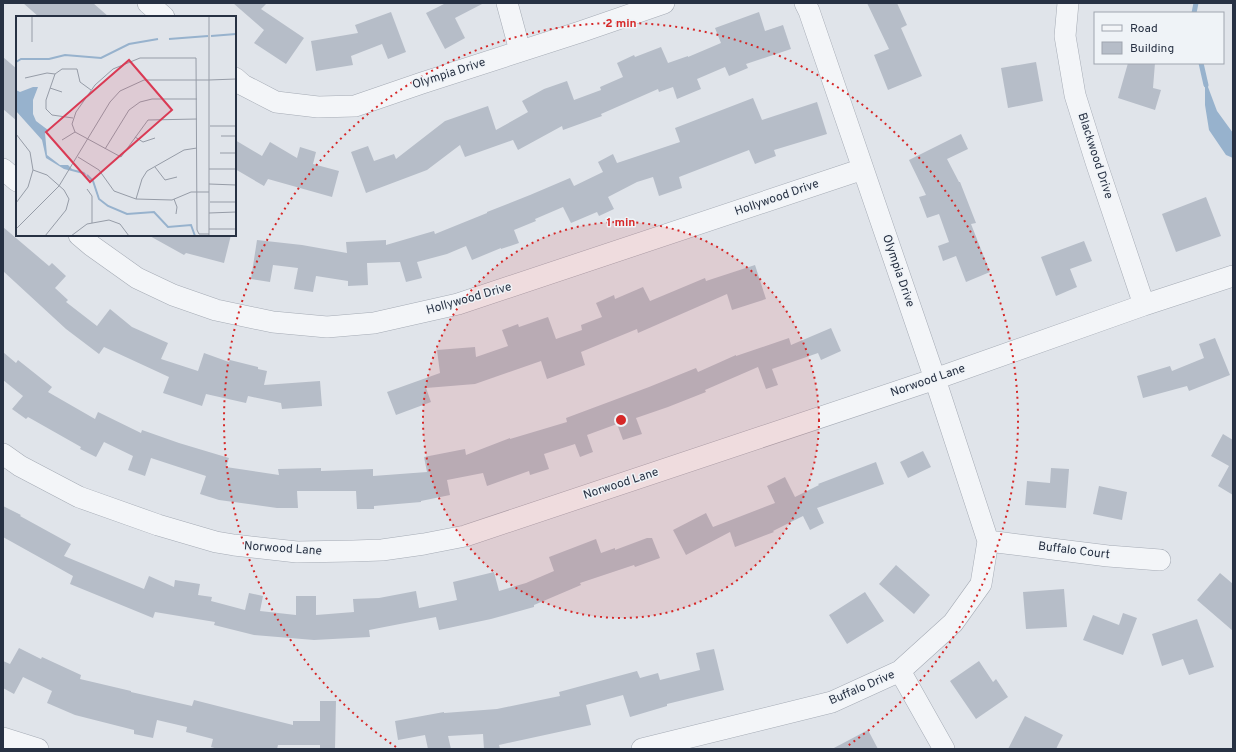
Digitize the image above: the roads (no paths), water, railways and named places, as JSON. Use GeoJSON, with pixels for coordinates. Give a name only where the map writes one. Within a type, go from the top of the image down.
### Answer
{"type":"FeatureCollection","features":[{"type":"Feature","properties":{"kind":"street"},"geometry":{"type":"LineString","coordinates":[[148,3],[163,16]]}},
{"type":"Feature","properties":{"kind":"street"},"geometry":{"type":"LineString","coordinates":[[507,3],[520,51]]}},
{"type":"Feature","properties":{"kind":"street","name":"Olympia Drive"},"geometry":{"type":"LineString","coordinates":[[236,79],[243,85],[276,102],[318,107],[355,106],[664,3]]}},
{"type":"Feature","properties":{"kind":"street","name":"Olympia Drive"},"geometry":{"type":"LineString","coordinates":[[805,3],[935,380],[988,541]]}},
{"type":"Feature","properties":{"kind":"street","name":"Blackwood Drive"},"geometry":{"type":"LineString","coordinates":[[1068,3],[1065,36],[1075,94],[1144,305]]}},
{"type":"Feature","properties":{"kind":"street"},"geometry":{"type":"LineString","coordinates":[[3,169],[16,180]]}},
{"type":"Feature","properties":{"kind":"street","name":"Hollywood Drive"},"geometry":{"type":"LineString","coordinates":[[80,236],[137,278],[173,295],[216,310],[273,322],[327,327],[374,323],[458,304],[863,169]]}},
{"type":"Feature","properties":{"kind":"street","name":"Norwood Lane"},"geometry":{"type":"LineString","coordinates":[[3,454],[20,466],[79,497],[158,525],[216,542],[297,552],[382,550],[424,544],[465,536],[935,380],[1144,305],[1233,276]]}},
{"type":"Feature","properties":{"kind":"street","name":"Buffalo Court"},"geometry":{"type":"LineString","coordinates":[[988,541],[1108,556],[1160,560]]}},
{"type":"Feature","properties":{"kind":"street","name":"Buffalo Drive"},"geometry":{"type":"LineString","coordinates":[[642,749],[832,702],[900,671],[953,623],[981,584],[988,541]]}},
{"type":"Feature","properties":{"kind":"street"},"geometry":{"type":"LineString","coordinates":[[900,671],[944,749]]}},
{"type":"Feature","properties":{"kind":"street"},"geometry":{"type":"LineString","coordinates":[[3,738],[38,749]]}},
{"type":"Feature","properties":{"kind":"water"},"geometry":{"type":"Polygon","coordinates":[[[1205,79],[1217,111],[1233,133],[1233,158],[1226,155],[1209,130],[1205,105],[1205,79]]]}},
{"type":"Feature","properties":{"kind":"waterway"},"geometry":{"type":"LineString","coordinates":[[1194,12],[1196,3]]}},
{"type":"Feature","properties":{"kind":"waterway"},"geometry":{"type":"LineString","coordinates":[[1201,64],[1206,85]]}}]}
